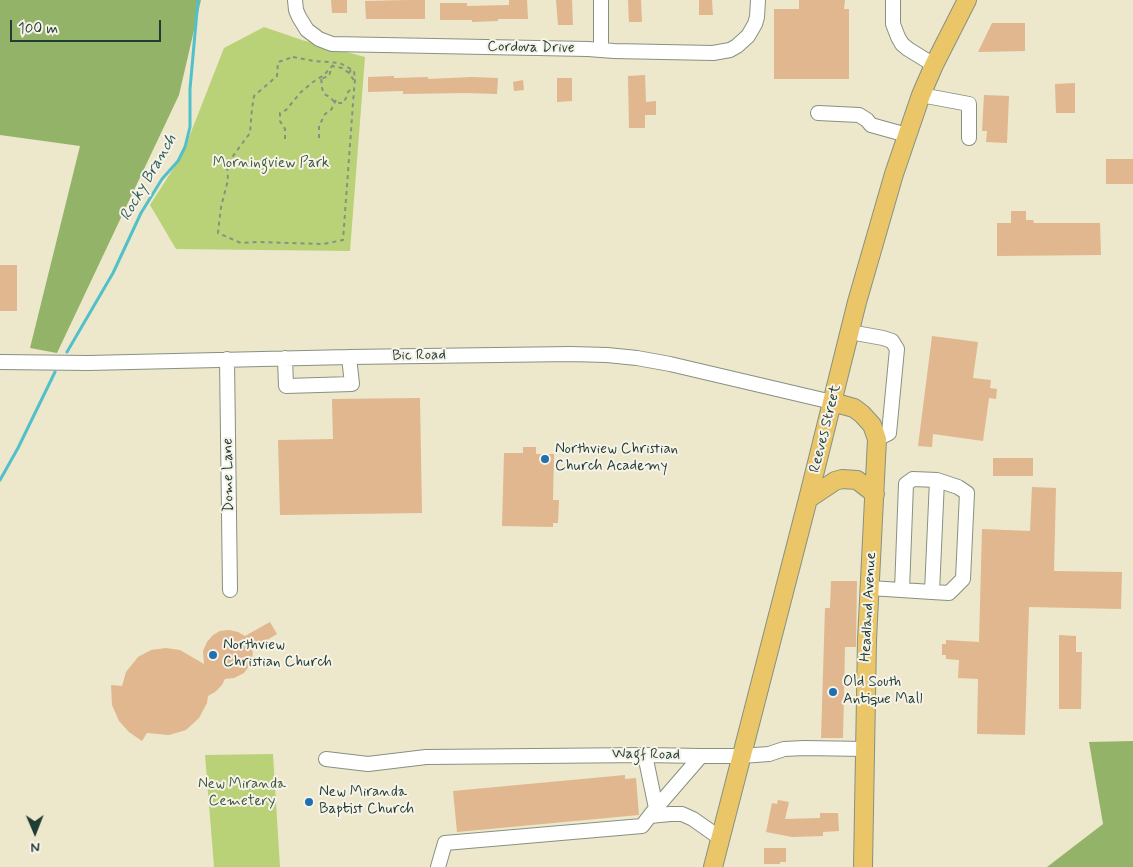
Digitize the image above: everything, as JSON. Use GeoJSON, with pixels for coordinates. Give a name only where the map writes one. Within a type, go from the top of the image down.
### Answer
{"type":"FeatureCollection","features":[{"type":"Feature","properties":{"kind":"main road","name":"Reeves Street"},"geometry":{"type":"LineString","coordinates":[[713,867],[857,302],[894,174],[921,95],[967,0]]}},
{"type":"Feature","properties":{"kind":"main road","name":"Headland Avenue"},"geometry":{"type":"LineString","coordinates":[[832,402],[854,408],[862,414],[872,425],[876,439],[867,640],[863,867]]}},
{"type":"Feature","properties":{"kind":"main road"},"geometry":{"type":"LineString","coordinates":[[808,499],[835,481],[842,479],[857,480],[875,494]]}},
{"type":"Feature","properties":{"kind":"street","name":"Cordova Drive"},"geometry":{"type":"LineString","coordinates":[[295,0],[296,10],[307,30],[319,39],[332,44],[713,53],[730,50],[744,41],[752,30],[757,17],[758,0]]}},
{"type":"Feature","properties":{"kind":"street"},"geometry":{"type":"LineString","coordinates":[[601,0],[601,50]]}},
{"type":"Feature","properties":{"kind":"street"},"geometry":{"type":"LineString","coordinates":[[893,0],[893,24],[902,44],[934,65]]}},
{"type":"Feature","properties":{"kind":"street"},"geometry":{"type":"LineString","coordinates":[[921,95],[969,104],[969,138]]}},
{"type":"Feature","properties":{"kind":"street"},"geometry":{"type":"LineString","coordinates":[[818,112],[859,115],[872,125],[907,135]]}},
{"type":"Feature","properties":{"kind":"street"},"geometry":{"type":"LineString","coordinates":[[850,332],[892,341],[897,349],[889,433],[876,439]]}},
{"type":"Feature","properties":{"kind":"street","name":"Bic Road"},"geometry":{"type":"LineString","coordinates":[[0,362],[88,363],[227,359],[607,354],[670,364],[832,402]]}},
{"type":"Feature","properties":{"kind":"street"},"geometry":{"type":"LineString","coordinates":[[285,358],[286,386],[352,384],[349,357]]}},
{"type":"Feature","properties":{"kind":"street","name":"Dome Lane"},"geometry":{"type":"LineString","coordinates":[[227,359],[230,590]]}},
{"type":"Feature","properties":{"kind":"street"},"geometry":{"type":"LineString","coordinates":[[870,588],[932,592],[950,593],[963,579],[967,493],[958,487],[937,480],[913,479],[906,484],[902,590]]}},
{"type":"Feature","properties":{"kind":"street"},"geometry":{"type":"LineString","coordinates":[[932,592],[937,480]]}},
{"type":"Feature","properties":{"kind":"street","name":"Wagf Road"},"geometry":{"type":"LineString","coordinates":[[326,759],[368,764],[426,756],[645,754],[741,756],[769,754],[784,749],[865,749]]}},
{"type":"Feature","properties":{"kind":"street"},"geometry":{"type":"LineString","coordinates":[[645,754],[653,812]]}},
{"type":"Feature","properties":{"kind":"street"},"geometry":{"type":"LineString","coordinates":[[438,867],[445,844],[642,826],[701,756]]}},
{"type":"Feature","properties":{"kind":"street"},"geometry":{"type":"LineString","coordinates":[[653,812],[682,814],[693,819],[720,838]]}},
{"type":"Feature","properties":{"kind":"path"},"geometry":{"type":"LineString","coordinates":[[293,57],[334,63],[340,63],[354,71],[355,82],[343,240],[323,244],[240,243],[218,233],[221,207],[228,180],[226,164],[250,133],[254,96],[277,76],[278,62],[293,57]]}},
{"type":"Feature","properties":{"kind":"path"},"geometry":{"type":"LineString","coordinates":[[285,139],[285,129],[280,121],[280,113],[286,110],[307,87],[324,75],[334,63]]}},
{"type":"Feature","properties":{"kind":"path"},"geometry":{"type":"LineString","coordinates":[[332,66],[342,68],[349,73],[355,82]]}},
{"type":"Feature","properties":{"kind":"path"},"geometry":{"type":"LineString","coordinates":[[349,73],[352,70]]}},
{"type":"Feature","properties":{"kind":"path"},"geometry":{"type":"LineString","coordinates":[[321,77],[324,94],[343,103],[355,82]]}},
{"type":"Feature","properties":{"kind":"path"},"geometry":{"type":"LineString","coordinates":[[319,138],[319,126],[336,101]]}},
{"type":"Feature","properties":{"kind":"green space"},"geometry":{"type":"Polygon","coordinates":[[[0,0],[201,0],[179,95],[57,353],[30,348],[80,146],[0,135],[0,0]]]}},
{"type":"Feature","properties":{"kind":"green space","name":"Morningview Park"},"geometry":{"type":"Polygon","coordinates":[[[264,27],[302,40],[365,57],[350,251],[176,249],[150,205],[182,155],[224,48],[264,27]]]}},
{"type":"Feature","properties":{"kind":"green space"},"geometry":{"type":"Polygon","coordinates":[[[1133,741],[1133,867],[1047,867],[1103,824],[1089,742],[1133,741]]]}},
{"type":"Feature","properties":{"kind":"green space","name":"New Miranda Cemetery"},"geometry":{"type":"Polygon","coordinates":[[[273,754],[280,867],[214,867],[205,755],[273,754]]]}},
{"type":"Feature","properties":{"kind":"building"},"geometry":{"type":"Polygon","coordinates":[[[331,0],[347,0],[347,13],[332,13],[331,0]]]}},
{"type":"Feature","properties":{"kind":"building"},"geometry":{"type":"Polygon","coordinates":[[[425,0],[425,19],[366,19],[365,1],[425,0]]]}},
{"type":"Feature","properties":{"kind":"building"},"geometry":{"type":"Polygon","coordinates":[[[509,0],[527,0],[528,19],[498,19],[498,21],[472,22],[472,20],[440,20],[440,3],[467,3],[467,6],[509,5],[509,0]]]}},
{"type":"Feature","properties":{"kind":"building"},"geometry":{"type":"Polygon","coordinates":[[[556,0],[572,0],[573,25],[558,25],[556,0]]]}},
{"type":"Feature","properties":{"kind":"building"},"geometry":{"type":"Polygon","coordinates":[[[628,0],[641,0],[642,22],[629,22],[628,0]]]}},
{"type":"Feature","properties":{"kind":"building"},"geometry":{"type":"Polygon","coordinates":[[[699,0],[712,0],[713,15],[699,15],[699,0]]]}},
{"type":"Feature","properties":{"kind":"building"},"geometry":{"type":"Polygon","coordinates":[[[799,0],[845,0],[844,9],[849,9],[849,79],[774,79],[774,9],[799,9],[799,0]]]}},
{"type":"Feature","properties":{"kind":"building"},"geometry":{"type":"Polygon","coordinates":[[[992,23],[1025,23],[1025,51],[978,52],[992,23]]]}},
{"type":"Feature","properties":{"kind":"building"},"geometry":{"type":"Polygon","coordinates":[[[645,75],[646,102],[656,101],[656,115],[645,115],[645,128],[629,128],[628,76],[645,75]]]}},
{"type":"Feature","properties":{"kind":"building"},"geometry":{"type":"Polygon","coordinates":[[[394,76],[394,78],[428,77],[428,79],[498,78],[497,94],[403,94],[403,91],[368,92],[368,77],[394,76]]]}},
{"type":"Feature","properties":{"kind":"building"},"geometry":{"type":"Polygon","coordinates":[[[557,78],[572,78],[572,101],[557,102],[557,78]]]}},
{"type":"Feature","properties":{"kind":"building"},"geometry":{"type":"Polygon","coordinates":[[[523,80],[524,90],[514,91],[513,82],[523,80]]]}},
{"type":"Feature","properties":{"kind":"building"},"geometry":{"type":"Polygon","coordinates":[[[1075,83],[1075,113],[1056,113],[1055,84],[1075,83]]]}},
{"type":"Feature","properties":{"kind":"building"},"geometry":{"type":"Polygon","coordinates":[[[984,95],[1009,96],[1007,143],[986,142],[987,131],[982,131],[984,95]]]}},
{"type":"Feature","properties":{"kind":"building"},"geometry":{"type":"Polygon","coordinates":[[[1106,159],[1133,159],[1133,184],[1106,184],[1106,159]]]}},
{"type":"Feature","properties":{"kind":"building"},"geometry":{"type":"Polygon","coordinates":[[[1011,211],[1026,211],[1026,220],[1033,220],[1034,223],[1100,223],[1101,255],[997,256],[997,223],[1011,223],[1011,211]]]}},
{"type":"Feature","properties":{"kind":"building"},"geometry":{"type":"Polygon","coordinates":[[[0,265],[17,265],[17,311],[0,311],[0,265]]]}},
{"type":"Feature","properties":{"kind":"building"},"geometry":{"type":"Polygon","coordinates":[[[932,336],[978,342],[973,378],[991,380],[990,388],[997,389],[996,399],[989,398],[983,441],[933,434],[932,447],[918,446],[932,336]]]}},
{"type":"Feature","properties":{"kind":"building"},"geometry":{"type":"Polygon","coordinates":[[[420,398],[422,513],[280,515],[278,440],[333,439],[332,399],[420,398]]]}},
{"type":"Feature","properties":{"kind":"building"},"geometry":{"type":"Polygon","coordinates":[[[523,447],[536,447],[536,454],[554,454],[553,500],[559,500],[558,523],[553,523],[553,527],[502,526],[504,453],[523,453],[523,447]]]}},
{"type":"Feature","properties":{"kind":"building"},"geometry":{"type":"Polygon","coordinates":[[[993,458],[1033,458],[1033,476],[993,476],[993,458]]]}},
{"type":"Feature","properties":{"kind":"building"},"geometry":{"type":"Polygon","coordinates":[[[1032,487],[1056,488],[1054,571],[1122,572],[1121,609],[1029,607],[1025,735],[977,734],[978,679],[958,678],[959,660],[946,659],[946,655],[942,655],[942,644],[946,644],[946,640],[979,642],[982,529],[1030,531],[1032,487]]]}},
{"type":"Feature","properties":{"kind":"building","name":"Old South Antique Mall"},"geometry":{"type":"Polygon","coordinates":[[[831,581],[857,581],[856,647],[845,647],[843,738],[821,738],[825,608],[830,608],[831,581]]]}},
{"type":"Feature","properties":{"kind":"building"},"geometry":{"type":"Polygon","coordinates":[[[270,622],[277,634],[252,649],[253,654],[250,665],[244,673],[234,678],[225,679],[215,692],[208,696],[207,703],[199,718],[186,730],[169,735],[147,733],[142,741],[129,732],[119,721],[112,705],[111,685],[122,686],[126,672],[138,657],[151,650],[166,648],[180,650],[204,664],[203,651],[213,635],[220,631],[229,630],[245,636],[270,622]]]}},
{"type":"Feature","properties":{"kind":"building"},"geometry":{"type":"Polygon","coordinates":[[[1059,635],[1076,636],[1076,652],[1082,652],[1081,709],[1059,709],[1059,635]]]}},
{"type":"Feature","properties":{"kind":"building"},"geometry":{"type":"Polygon","coordinates":[[[625,775],[625,779],[636,778],[639,815],[457,832],[453,791],[625,775]]]}},
{"type":"Feature","properties":{"kind":"building"},"geometry":{"type":"Polygon","coordinates":[[[778,800],[789,802],[785,819],[820,818],[820,813],[838,813],[839,831],[823,832],[823,836],[792,837],[766,832],[772,803],[777,804],[778,800]]]}},
{"type":"Feature","properties":{"kind":"building"},"geometry":{"type":"Polygon","coordinates":[[[764,848],[786,848],[786,862],[764,864],[764,848]]]}},
{"type":"Feature","properties":{"kind":"waterway","name":"Rocky Branch"},"geometry":{"type":"LineString","coordinates":[[67,352],[113,273],[141,213],[162,179],[178,161],[185,147],[190,127],[190,89],[198,0]]}},
{"type":"Feature","properties":{"kind":"waterway","name":"Rocky Branch"},"geometry":{"type":"LineString","coordinates":[[0,480],[18,448],[55,372]]}},
{"type":"Feature","properties":{"kind":"place","name":"Northview Christian Church Academy"},"geometry":{"type":"Point","coordinates":[545,459]}},
{"type":"Feature","properties":{"kind":"place","name":"Northview Christian Church"},"geometry":{"type":"Point","coordinates":[213,655]}},
{"type":"Feature","properties":{"kind":"place","name":"Old South Antique Mall"},"geometry":{"type":"Point","coordinates":[833,692]}},
{"type":"Feature","properties":{"kind":"place","name":"New Miranda Baptist Church"},"geometry":{"type":"Point","coordinates":[309,802]}}]}
